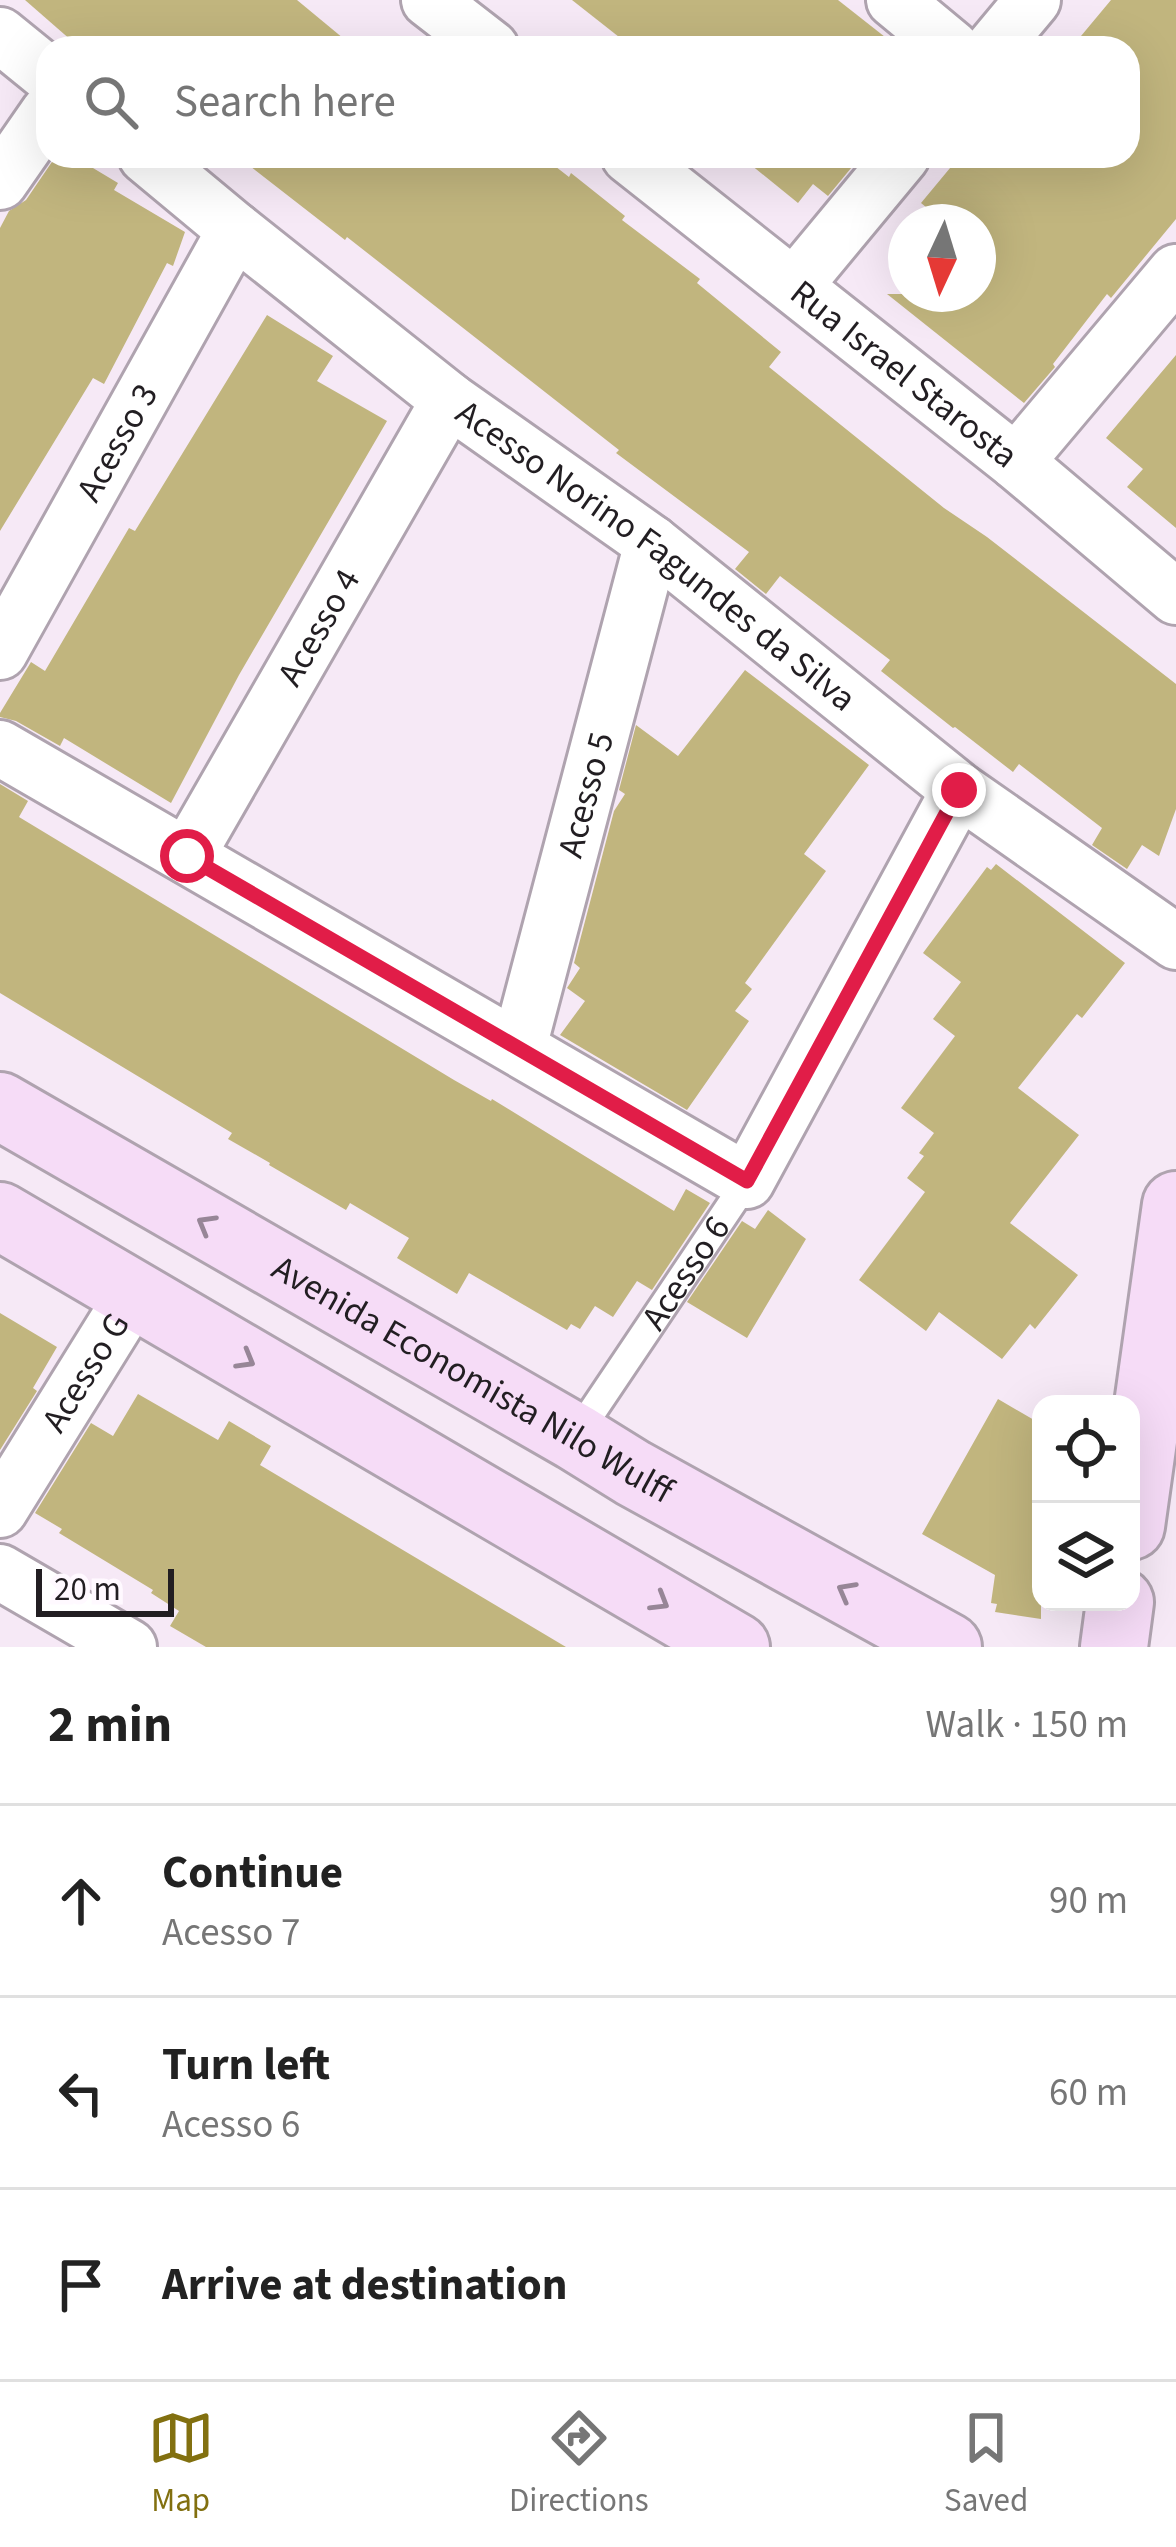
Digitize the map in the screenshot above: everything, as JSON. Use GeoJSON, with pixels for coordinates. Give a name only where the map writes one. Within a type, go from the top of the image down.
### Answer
{"type":"FeatureCollection","features":[{"type":"Feature","properties":{"kind":"street"},"geometry":{"type":"LineString","coordinates":[[429,0],[476,36]]}},
{"type":"Feature","properties":{"kind":"street"},"geometry":{"type":"LineString","coordinates":[[894,0],[938,36]]}},
{"type":"Feature","properties":{"kind":"street"},"geometry":{"type":"LineString","coordinates":[[1003,36],[1033,0]]}},
{"type":"Feature","properties":{"kind":"street"},"geometry":{"type":"LineString","coordinates":[[0,35],[36,64]]}},
{"type":"Feature","properties":{"kind":"street"},"geometry":{"type":"LineString","coordinates":[[0,182],[36,130]]}},
{"type":"Feature","properties":{"kind":"street","name":"Acesso Norino Fagundes da Silva"},"geometry":{"type":"LineString","coordinates":[[160,168],[449,400],[652,543],[959,790],[1176,942]]}},
{"type":"Feature","properties":{"kind":"street","name":"Rua Israel Starosta"},"geometry":{"type":"LineString","coordinates":[[644,168],[1016,462],[1176,597]]}},
{"type":"Feature","properties":{"kind":"street"},"geometry":{"type":"LineString","coordinates":[[795,285],[892,168]]}},
{"type":"Feature","properties":{"kind":"street","name":"Acesso 3"},"geometry":{"type":"LineString","coordinates":[[0,652],[235,230]]}},
{"type":"Feature","properties":{"kind":"street"},"geometry":{"type":"LineString","coordinates":[[1016,462],[1176,272]]}},
{"type":"Feature","properties":{"kind":"street","name":"Acesso 4"},"geometry":{"type":"LineString","coordinates":[[187,856],[449,400]]}},
{"type":"Feature","properties":{"kind":"street","name":"Acesso 5"},"geometry":{"type":"LineString","coordinates":[[519,1047],[652,543]]}},
{"type":"Feature","properties":{"kind":"street"},"geometry":{"type":"LineString","coordinates":[[0,748],[747,1181]]}},
{"type":"Feature","properties":{"kind":"street","name":"Acesso 6"},"geometry":{"type":"LineString","coordinates":[[747,1181],[959,790]]}},
{"type":"Feature","properties":{"kind":"street","name":"Avenida Economista Nilo Wulff"},"geometry":{"type":"LineString","coordinates":[[0,1106],[633,1473],[948,1647]]}},
{"type":"Feature","properties":{"kind":"street"},"geometry":{"type":"LineString","coordinates":[[1134,1503],[1176,1205]]}},
{"type":"Feature","properties":{"kind":"street"},"geometry":{"type":"LineString","coordinates":[[0,1216],[736,1647]]}},
{"type":"Feature","properties":{"kind":"street","name":"Acesso G"},"geometry":{"type":"LineString","coordinates":[[0,1510],[134,1294]]}},
{"type":"Feature","properties":{"kind":"street"},"geometry":{"type":"LineString","coordinates":[[585,1557],[633,1473]]}},
{"type":"Feature","properties":{"kind":"street"},"geometry":{"type":"LineString","coordinates":[[0,1572],[129,1647]]}},
{"type":"Feature","properties":{"kind":"street"},"geometry":{"type":"LineString","coordinates":[[1114,1647],[1119,1611]]}},
{"type":"Feature","properties":{"kind":"lane","name":"Acesso 6"},"geometry":{"type":"LineString","coordinates":[[575,1436],[747,1181]]}},
{"type":"Feature","properties":{"kind":"building"},"geometry":{"type":"Polygon","coordinates":[[[25,0],[297,0],[340,36],[66,36],[25,0]]]}},
{"type":"Feature","properties":{"kind":"building"},"geometry":{"type":"Polygon","coordinates":[[[572,0],[838,0],[884,36],[618,36],[572,0]]]}},
{"type":"Feature","properties":{"kind":"building"},"geometry":{"type":"Polygon","coordinates":[[[1111,0],[1176,0],[1176,219],[1111,298],[1107,294],[1024,403],[910,312],[996,312],[996,204],[921,203],[950,168],[1140,168],[1140,36],[1081,36],[1111,0]]]}},
{"type":"Feature","properties":{"kind":"building"},"geometry":{"type":"Polygon","coordinates":[[[48,168],[93,168],[118,183],[114,190],[185,232],[173,266],[167,263],[104,384],[93,378],[0,531],[0,228],[9,211],[26,200],[48,168]]]}},
{"type":"Feature","properties":{"kind":"building"},"geometry":{"type":"Polygon","coordinates":[[[252,168],[557,168],[569,177],[571,173],[781,352],[769,367],[944,508],[1176,684],[1176,809],[1159,856],[1142,845],[1127,869],[1092,845],[1102,828],[1019,764],[1013,772],[953,728],[881,671],[890,660],[780,576],[766,594],[735,569],[749,552],[616,453],[619,450],[347,237],[345,240],[252,168]]]}},
{"type":"Feature","properties":{"kind":"building"},"geometry":{"type":"Polygon","coordinates":[[[755,168],[851,168],[828,196],[813,184],[798,203],[755,168]]]}},
{"type":"Feature","properties":{"kind":"building"},"geometry":{"type":"Polygon","coordinates":[[[267,315],[333,356],[317,381],[387,421],[239,675],[171,803],[64,738],[60,746],[0,713],[31,662],[45,671],[129,528],[135,531],[267,315]]]}},
{"type":"Feature","properties":{"kind":"building"},"geometry":{"type":"Polygon","coordinates":[[[1176,355],[1176,528],[1127,487],[1143,469],[1106,438],[1176,355]]]}},
{"type":"Feature","properties":{"kind":"building"},"geometry":{"type":"Polygon","coordinates":[[[745,670],[869,765],[804,854],[826,871],[745,983],[752,989],[735,1011],[749,1021],[687,1110],[560,1035],[585,1001],[567,988],[580,968],[574,963],[614,811],[625,794],[619,790],[636,725],[678,756],[745,670]]]}},
{"type":"Feature","properties":{"kind":"building"},"geometry":{"type":"Polygon","coordinates":[[[0,784],[28,801],[19,817],[674,1211],[686,1189],[710,1203],[652,1290],[637,1281],[613,1317],[595,1306],[580,1329],[571,1324],[567,1330],[469,1273],[457,1294],[397,1258],[409,1238],[350,1203],[346,1210],[269,1165],[228,1139],[232,1133],[0,993],[0,784]]]}},
{"type":"Feature","properties":{"kind":"building"},"geometry":{"type":"Polygon","coordinates":[[[996,864],[1125,963],[1018,1088],[1079,1135],[1010,1223],[1078,1275],[1035,1329],[1030,1324],[1002,1359],[939,1312],[926,1331],[859,1280],[925,1192],[907,1178],[934,1133],[901,1108],[955,1036],[933,1019],[961,982],[923,953],[987,867],[991,870],[996,864]]]}},
{"type":"Feature","properties":{"kind":"building"},"geometry":{"type":"Polygon","coordinates":[[[768,1210],[806,1239],[747,1338],[687,1302],[742,1221],[755,1229],[768,1210]]]}},
{"type":"Feature","properties":{"kind":"building"},"geometry":{"type":"Polygon","coordinates":[[[0,1313],[57,1347],[33,1388],[37,1391],[0,1450],[0,1313]]]}},
{"type":"Feature","properties":{"kind":"building"},"geometry":{"type":"Polygon","coordinates":[[[138,1394],[218,1440],[229,1421],[271,1446],[260,1465],[566,1647],[206,1647],[170,1626],[179,1611],[35,1513],[91,1423],[113,1436],[138,1394]]]}},
{"type":"Feature","properties":{"kind":"building"},"geometry":{"type":"Polygon","coordinates":[[[998,1399],[1032,1419],[1032,1611],[1041,1611],[1041,1619],[995,1612],[997,1604],[991,1603],[995,1575],[922,1534],[998,1399]]]}},
{"type":"Feature","properties":{"kind":"route"},"geometry":{"type":"LineString","coordinates":[[187,856],[747,1181],[959,790]]}}]}
